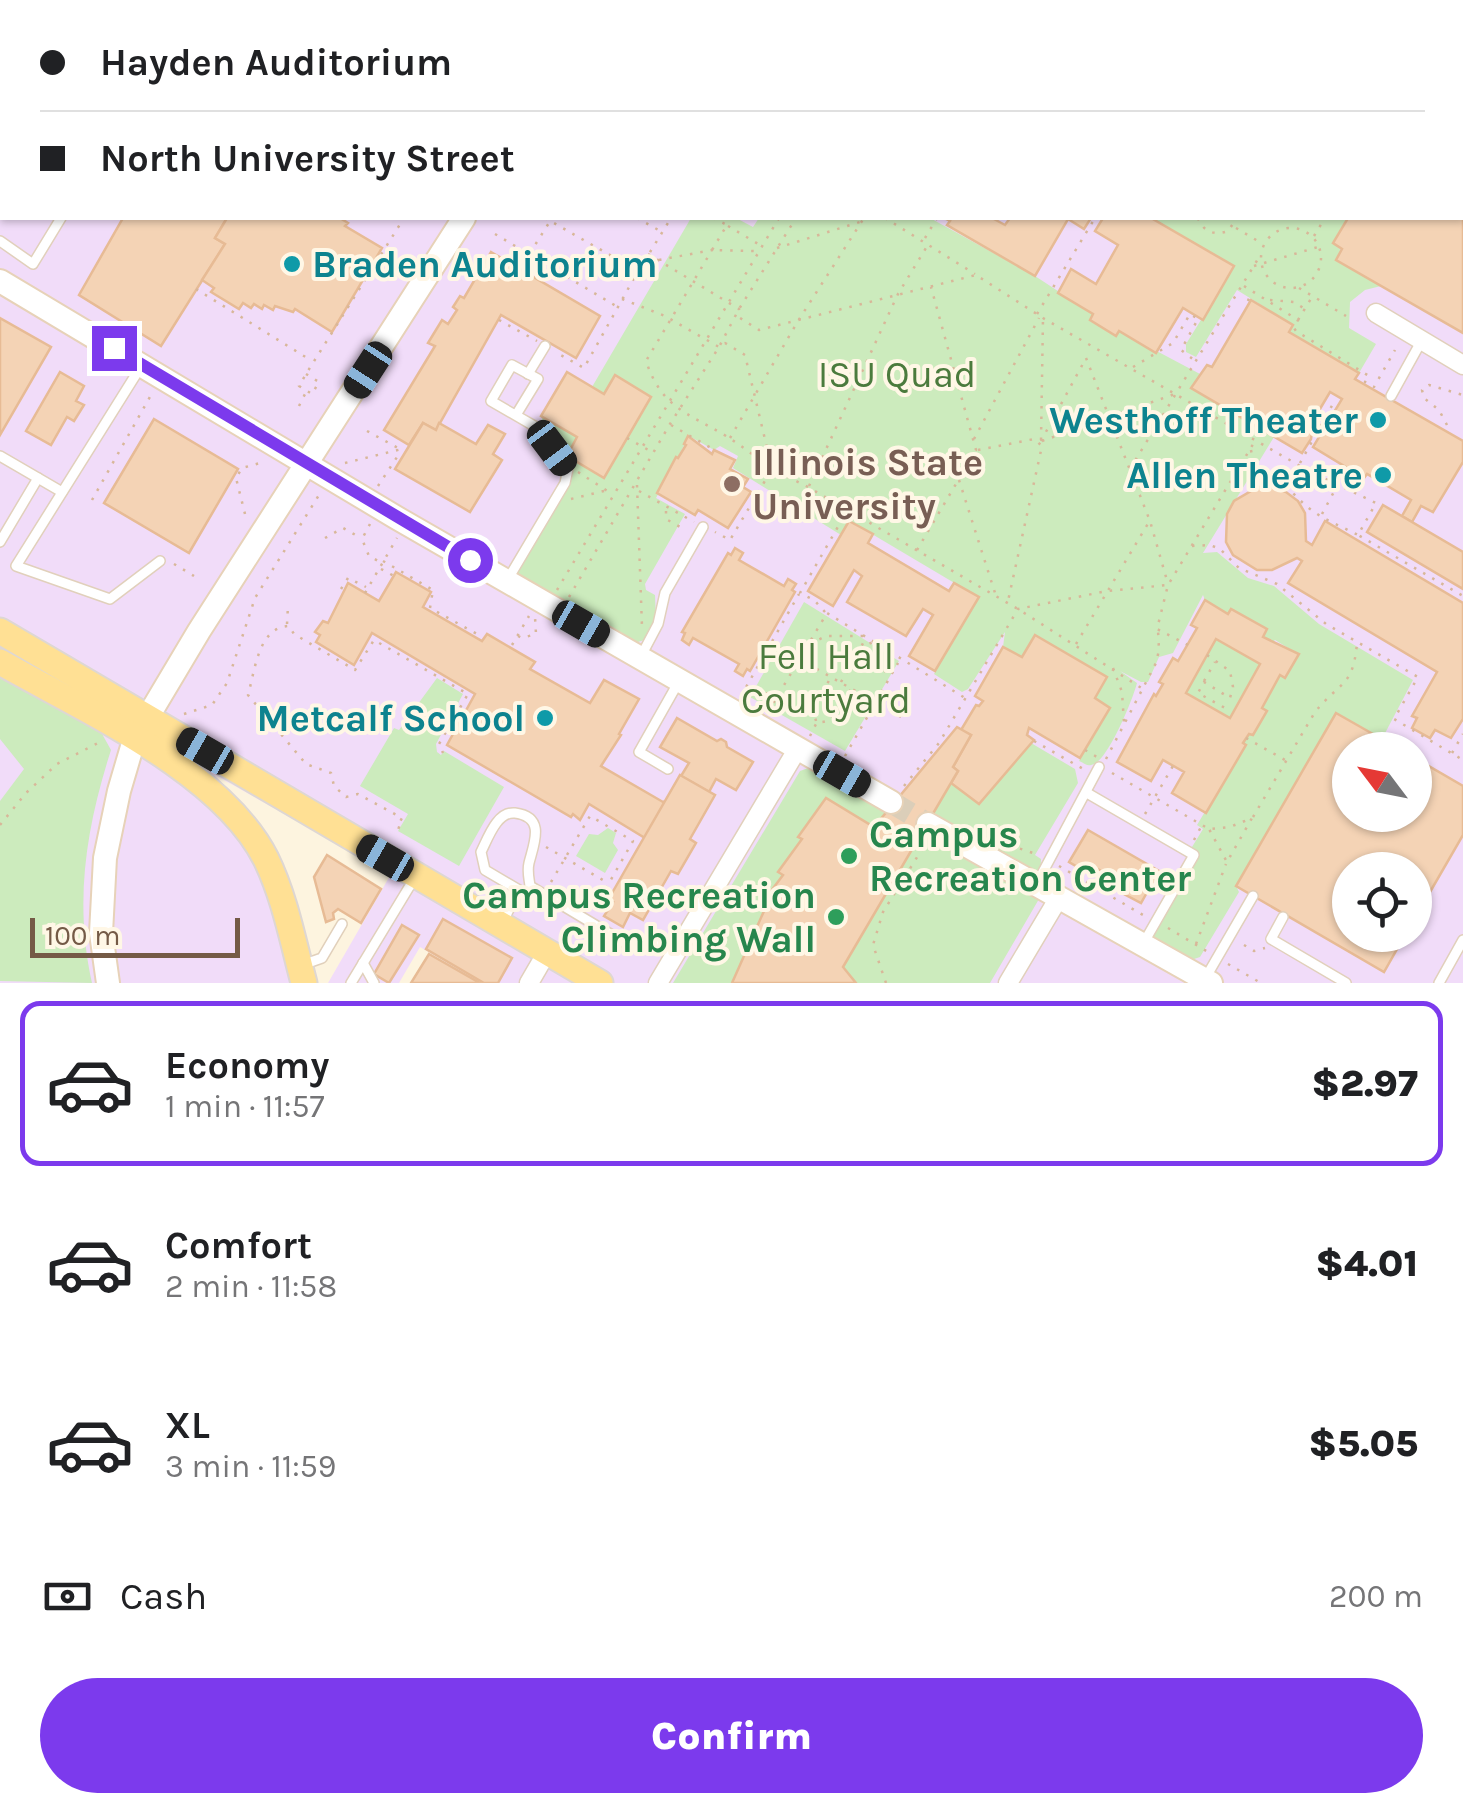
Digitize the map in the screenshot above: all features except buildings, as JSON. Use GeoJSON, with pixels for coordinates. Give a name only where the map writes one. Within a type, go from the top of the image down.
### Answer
{"type":"FeatureCollection","features":[{"type":"Feature","properties":{"kind":"main road"},"geometry":{"type":"LineString","coordinates":[[0,631],[600,983]]}},
{"type":"Feature","properties":{"kind":"main road"},"geometry":{"type":"LineString","coordinates":[[0,662],[213,792],[248,830],[277,884],[302,975]]}},
{"type":"Feature","properties":{"kind":"street"},"geometry":{"type":"LineString","coordinates":[[108,983],[101,933],[105,858],[118,791],[121,739],[147,716],[463,220]]}},
{"type":"Feature","properties":{"kind":"street"},"geometry":{"type":"LineString","coordinates":[[0,281],[507,581],[639,648],[679,680],[804,743],[896,796]]}},
{"type":"Feature","properties":{"kind":"street"},"geometry":{"type":"LineString","coordinates":[[1376,313],[1463,364]]}},
{"type":"Feature","properties":{"kind":"street"},"geometry":{"type":"LineString","coordinates":[[658,983],[804,743]]}},
{"type":"Feature","properties":{"kind":"street"},"geometry":{"type":"LineString","coordinates":[[928,832],[1036,886],[1203,981]]}},
{"type":"Feature","properties":{"kind":"street"},"geometry":{"type":"LineString","coordinates":[[1008,983],[1058,899]]}},
{"type":"Feature","properties":{"kind":"street"},"geometry":{"type":"LineString","coordinates":[[529,983],[547,952]]}},
{"type":"Feature","properties":{"kind":"lane"},"geometry":{"type":"LineString","coordinates":[[0,242],[34,264],[61,220]]}},
{"type":"Feature","properties":{"kind":"lane"},"geometry":{"type":"LineString","coordinates":[[1391,396],[1422,340]]}},
{"type":"Feature","properties":{"kind":"lane"},"geometry":{"type":"LineString","coordinates":[[528,374],[545,346]]}},
{"type":"Feature","properties":{"kind":"lane"},"geometry":{"type":"LineString","coordinates":[[507,581],[568,474],[536,428],[491,400],[512,364],[538,379],[516,415]]}},
{"type":"Feature","properties":{"kind":"lane"},"geometry":{"type":"LineString","coordinates":[[141,365],[16,566],[110,599],[160,561]]}},
{"type":"Feature","properties":{"kind":"lane"},"geometry":{"type":"LineString","coordinates":[[0,456],[62,492]]}},
{"type":"Feature","properties":{"kind":"lane"},"geometry":{"type":"LineString","coordinates":[[0,542],[38,478]]}},
{"type":"Feature","properties":{"kind":"lane"},"geometry":{"type":"LineString","coordinates":[[639,648],[658,624],[665,592],[703,527]]}},
{"type":"Feature","properties":{"kind":"lane"},"geometry":{"type":"LineString","coordinates":[[668,769],[639,752],[679,680]]}},
{"type":"Feature","properties":{"kind":"lane"},"geometry":{"type":"LineString","coordinates":[[1036,886],[1099,767]]}},
{"type":"Feature","properties":{"kind":"lane"},"geometry":{"type":"LineString","coordinates":[[1086,793],[1194,855],[1142,945]]}},
{"type":"Feature","properties":{"kind":"lane"},"geometry":{"type":"LineString","coordinates":[[519,890],[485,870],[481,852],[506,814],[529,816],[534,822],[536,842],[528,868],[530,886]]}},
{"type":"Feature","properties":{"kind":"lane"},"geometry":{"type":"LineString","coordinates":[[351,983],[416,876]]}},
{"type":"Feature","properties":{"kind":"lane"},"geometry":{"type":"LineString","coordinates":[[530,886],[637,948],[658,940],[677,950]]}},
{"type":"Feature","properties":{"kind":"lane"},"geometry":{"type":"LineString","coordinates":[[501,925],[519,890],[530,886]]}},
{"type":"Feature","properties":{"kind":"lane"},"geometry":{"type":"LineString","coordinates":[[1203,981],[1254,896]]}},
{"type":"Feature","properties":{"kind":"lane"},"geometry":{"type":"LineString","coordinates":[[1283,917],[1270,938],[1346,983]]}},
{"type":"Feature","properties":{"kind":"lane"},"geometry":{"type":"LineString","coordinates":[[302,975],[322,958],[342,924]]}},
{"type":"Feature","properties":{"kind":"lane"},"geometry":{"type":"LineString","coordinates":[[1439,983],[1463,940]]}},
{"type":"Feature","properties":{"kind":"lane"},"geometry":{"type":"LineString","coordinates":[[363,963],[374,983]]}},
{"type":"Feature","properties":{"kind":"path"},"geometry":{"type":"LineString","coordinates":[[306,374],[319,382],[312,394],[299,386],[306,374],[403,220]]}},
{"type":"Feature","properties":{"kind":"path"},"geometry":{"type":"LineString","coordinates":[[530,254],[548,220]]}},
{"type":"Feature","properties":{"kind":"path"},"geometry":{"type":"LineString","coordinates":[[552,220],[638,271]]}},
{"type":"Feature","properties":{"kind":"path"},"geometry":{"type":"LineString","coordinates":[[641,220],[662,232]]}},
{"type":"Feature","properties":{"kind":"path"},"geometry":{"type":"LineString","coordinates":[[498,320],[584,368],[669,220]]}},
{"type":"Feature","properties":{"kind":"path"},"geometry":{"type":"LineString","coordinates":[[717,220],[760,248]]}},
{"type":"Feature","properties":{"kind":"path"},"geometry":{"type":"LineString","coordinates":[[557,590],[778,220]]}},
{"type":"Feature","properties":{"kind":"path"},"geometry":{"type":"LineString","coordinates":[[569,597],[795,220]]}},
{"type":"Feature","properties":{"kind":"path"},"geometry":{"type":"LineString","coordinates":[[777,248],[860,220]]}},
{"type":"Feature","properties":{"kind":"path"},"geometry":{"type":"LineString","coordinates":[[730,438],[862,220]]}},
{"type":"Feature","properties":{"kind":"path"},"geometry":{"type":"LineString","coordinates":[[889,220],[1040,316],[1299,465],[1376,503],[1358,535]]}},
{"type":"Feature","properties":{"kind":"path"},"geometry":{"type":"LineString","coordinates":[[924,240],[936,220]]}},
{"type":"Feature","properties":{"kind":"path"},"geometry":{"type":"LineString","coordinates":[[973,440],[1094,220]]}},
{"type":"Feature","properties":{"kind":"path"},"geometry":{"type":"LineString","coordinates":[[1199,220],[1204,228],[1216,234],[1233,226],[1236,220]]}},
{"type":"Feature","properties":{"kind":"path"},"geometry":{"type":"LineString","coordinates":[[1313,238],[1323,220]]}},
{"type":"Feature","properties":{"kind":"path"},"geometry":{"type":"LineString","coordinates":[[727,225],[646,361],[654,384],[669,402],[730,438],[772,470],[1008,602],[1142,689]]}},
{"type":"Feature","properties":{"kind":"path"},"geometry":{"type":"LineString","coordinates":[[1233,226],[1264,245]]}},
{"type":"Feature","properties":{"kind":"path"},"geometry":{"type":"LineString","coordinates":[[1285,229],[1305,231],[1319,247],[1320,266],[1315,276],[1298,287],[1288,288],[1271,280],[1262,263],[1264,245],[1285,229]]}},
{"type":"Feature","properties":{"kind":"path"},"geometry":{"type":"LineString","coordinates":[[495,234],[618,307]]}},
{"type":"Feature","properties":{"kind":"path"},"geometry":{"type":"LineString","coordinates":[[808,487],[898,294],[929,244]]}},
{"type":"Feature","properties":{"kind":"path"},"geometry":{"type":"LineString","coordinates":[[1254,266],[1319,247]]}},
{"type":"Feature","properties":{"kind":"path"},"geometry":{"type":"LineString","coordinates":[[658,260],[712,250],[760,248]]}},
{"type":"Feature","properties":{"kind":"path"},"geometry":{"type":"LineString","coordinates":[[648,254],[738,309],[740,318],[760,330],[976,275]]}},
{"type":"Feature","properties":{"kind":"path"},"geometry":{"type":"LineString","coordinates":[[1130,470],[1262,254]]}},
{"type":"Feature","properties":{"kind":"path"},"geometry":{"type":"LineString","coordinates":[[1242,285],[1298,320]]}},
{"type":"Feature","properties":{"kind":"path"},"geometry":{"type":"LineString","coordinates":[[931,286],[976,450]]}},
{"type":"Feature","properties":{"kind":"path"},"geometry":{"type":"LineString","coordinates":[[1298,287],[1346,316]]}},
{"type":"Feature","properties":{"kind":"path"},"geometry":{"type":"LineString","coordinates":[[196,289],[314,362]]}},
{"type":"Feature","properties":{"kind":"path"},"geometry":{"type":"LineString","coordinates":[[1248,302],[1252,291]]}},
{"type":"Feature","properties":{"kind":"path"},"geometry":{"type":"LineString","coordinates":[[1313,296],[1294,328],[1369,376],[1365,382],[1374,387],[1394,350]]}},
{"type":"Feature","properties":{"kind":"path"},"geometry":{"type":"LineString","coordinates":[[622,298],[719,347]]}},
{"type":"Feature","properties":{"kind":"path"},"geometry":{"type":"LineString","coordinates":[[1269,302],[1272,298],[1294,302],[1305,309]]}},
{"type":"Feature","properties":{"kind":"path"},"geometry":{"type":"LineString","coordinates":[[1132,368],[1173,344],[1190,314],[1198,319],[1181,350],[1195,361]]}},
{"type":"Feature","properties":{"kind":"path"},"geometry":{"type":"LineString","coordinates":[[1008,602],[1041,442],[1040,316]]}},
{"type":"Feature","properties":{"kind":"path"},"geometry":{"type":"LineString","coordinates":[[638,491],[730,540],[772,470],[745,355],[725,343],[719,347]]}},
{"type":"Feature","properties":{"kind":"path"},"geometry":{"type":"LineString","coordinates":[[1041,442],[1086,358],[1150,520],[1168,585]]}},
{"type":"Feature","properties":{"kind":"path"},"geometry":{"type":"LineString","coordinates":[[1447,425],[1439,410],[1424,398],[1422,390],[1429,385],[1463,395]]}},
{"type":"Feature","properties":{"kind":"path"},"geometry":{"type":"LineString","coordinates":[[299,406],[307,390]]}},
{"type":"Feature","properties":{"kind":"path"},"geometry":{"type":"LineString","coordinates":[[92,500],[152,394]]}},
{"type":"Feature","properties":{"kind":"path"},"geometry":{"type":"LineString","coordinates":[[917,550],[976,450],[1034,439],[1041,442],[1175,394]]}},
{"type":"Feature","properties":{"kind":"path"},"geometry":{"type":"LineString","coordinates":[[1299,465],[1334,402]]}},
{"type":"Feature","properties":{"kind":"path"},"geometry":{"type":"LineString","coordinates":[[670,424],[711,448]]}},
{"type":"Feature","properties":{"kind":"path"},"geometry":{"type":"LineString","coordinates":[[367,431],[402,449]]}},
{"type":"Feature","properties":{"kind":"path"},"geometry":{"type":"LineString","coordinates":[[627,438],[653,452]]}},
{"type":"Feature","properties":{"kind":"path"},"geometry":{"type":"LineString","coordinates":[[1099,767],[1156,664],[1158,629],[1168,585],[1256,440]]}},
{"type":"Feature","properties":{"kind":"path"},"geometry":{"type":"LineString","coordinates":[[1251,448],[1257,483],[1270,481],[1289,488],[1308,509],[1463,596]]}},
{"type":"Feature","properties":{"kind":"path"},"geometry":{"type":"LineString","coordinates":[[340,464],[402,449]]}},
{"type":"Feature","properties":{"kind":"path"},"geometry":{"type":"LineString","coordinates":[[378,486],[402,449]]}},
{"type":"Feature","properties":{"kind":"path"},"geometry":{"type":"LineString","coordinates":[[245,514],[236,478],[242,468],[260,463]]}},
{"type":"Feature","properties":{"kind":"path"},"geometry":{"type":"LineString","coordinates":[[568,474],[580,472],[614,495]]}},
{"type":"Feature","properties":{"kind":"path"},"geometry":{"type":"LineString","coordinates":[[958,479],[996,596]]}},
{"type":"Feature","properties":{"kind":"path"},"geometry":{"type":"LineString","coordinates":[[636,482],[644,624],[639,648]]}},
{"type":"Feature","properties":{"kind":"path"},"geometry":{"type":"LineString","coordinates":[[1321,516],[1338,484]]}},
{"type":"Feature","properties":{"kind":"path"},"geometry":{"type":"LineString","coordinates":[[554,502],[608,490]]}},
{"type":"Feature","properties":{"kind":"path"},"geometry":{"type":"LineString","coordinates":[[180,715],[212,705],[227,683],[255,598],[320,494]]}},
{"type":"Feature","properties":{"kind":"path"},"geometry":{"type":"LineString","coordinates":[[666,508],[666,519],[680,527]]}},
{"type":"Feature","properties":{"kind":"path"},"geometry":{"type":"LineString","coordinates":[[778,694],[742,699],[848,510]]}},
{"type":"Feature","properties":{"kind":"path"},"geometry":{"type":"LineString","coordinates":[[1075,644],[1150,520]]}},
{"type":"Feature","properties":{"kind":"path"},"geometry":{"type":"LineString","coordinates":[[362,539],[371,522]]}},
{"type":"Feature","properties":{"kind":"path"},"geometry":{"type":"LineString","coordinates":[[325,538],[343,528],[362,539],[370,556],[433,590],[430,608],[477,634]]}},
{"type":"Feature","properties":{"kind":"path"},"geometry":{"type":"LineString","coordinates":[[340,589],[348,578],[366,590],[396,540]]}},
{"type":"Feature","properties":{"kind":"path"},"geometry":{"type":"LineString","coordinates":[[1192,546],[1220,549],[1240,568],[1265,576],[1326,624],[1418,677],[1394,719],[1463,760]]}},
{"type":"Feature","properties":{"kind":"path"},"geometry":{"type":"LineString","coordinates":[[160,561],[164,558],[194,576]]}},
{"type":"Feature","properties":{"kind":"path"},"geometry":{"type":"LineString","coordinates":[[382,564],[394,576]]}},
{"type":"Feature","properties":{"kind":"path"},"geometry":{"type":"LineString","coordinates":[[896,796],[939,743],[1018,609],[1168,585]]}},
{"type":"Feature","properties":{"kind":"path"},"geometry":{"type":"LineString","coordinates":[[800,593],[966,699]]}},
{"type":"Feature","properties":{"kind":"path"},"geometry":{"type":"LineString","coordinates":[[286,626],[288,606]]}},
{"type":"Feature","properties":{"kind":"path"},"geometry":{"type":"LineString","coordinates":[[767,714],[827,613]]}},
{"type":"Feature","properties":{"kind":"path"},"geometry":{"type":"LineString","coordinates":[[518,636],[536,634],[535,616]]}},
{"type":"Feature","properties":{"kind":"path"},"geometry":{"type":"LineString","coordinates":[[286,626],[356,670],[374,640],[468,694],[439,744],[443,753]]}},
{"type":"Feature","properties":{"kind":"path"},"geometry":{"type":"LineString","coordinates":[[286,626],[274,629],[264,639],[248,695],[306,764],[331,773],[334,786],[346,797],[358,794],[402,818],[397,827],[400,828]]}},
{"type":"Feature","properties":{"kind":"path"},"geometry":{"type":"LineString","coordinates":[[1158,629],[1188,645]]}},
{"type":"Feature","properties":{"kind":"path"},"geometry":{"type":"LineString","coordinates":[[808,645],[826,636],[867,637]]}},
{"type":"Feature","properties":{"kind":"path"},"geometry":{"type":"LineString","coordinates":[[867,637],[889,679]]}},
{"type":"Feature","properties":{"kind":"path"},"geometry":{"type":"LineString","coordinates":[[841,682],[867,637]]}},
{"type":"Feature","properties":{"kind":"path"},"geometry":{"type":"LineString","coordinates":[[1196,944],[1227,862],[1252,818],[1326,698],[1348,682],[1354,668],[1355,640]]}},
{"type":"Feature","properties":{"kind":"path"},"geometry":{"type":"LineString","coordinates":[[771,643],[903,718]]}},
{"type":"Feature","properties":{"kind":"path"},"geometry":{"type":"LineString","coordinates":[[1204,682],[1230,698],[1233,678],[1225,665],[1207,655]]}},
{"type":"Feature","properties":{"kind":"path"},"geometry":{"type":"LineString","coordinates":[[844,757],[900,660]]}},
{"type":"Feature","properties":{"kind":"path"},"geometry":{"type":"LineString","coordinates":[[1216,660],[1198,692],[1225,708]]}},
{"type":"Feature","properties":{"kind":"path"},"geometry":{"type":"LineString","coordinates":[[1112,666],[1122,692],[1124,724]]}},
{"type":"Feature","properties":{"kind":"path"},"geometry":{"type":"LineString","coordinates":[[818,722],[812,710],[831,677]]}},
{"type":"Feature","properties":{"kind":"path"},"geometry":{"type":"LineString","coordinates":[[818,722],[836,716],[851,688]]}},
{"type":"Feature","properties":{"kind":"path"},"geometry":{"type":"LineString","coordinates":[[804,743],[818,722]]}},
{"type":"Feature","properties":{"kind":"path"},"geometry":{"type":"LineString","coordinates":[[1452,753],[1463,734]]}},
{"type":"Feature","properties":{"kind":"path"},"geometry":{"type":"LineString","coordinates":[[1246,738],[1286,761]]}},
{"type":"Feature","properties":{"kind":"path"},"geometry":{"type":"LineString","coordinates":[[0,825],[26,792],[57,764],[121,739]]}},
{"type":"Feature","properties":{"kind":"path"},"geometry":{"type":"LineString","coordinates":[[1034,741],[1086,770],[1099,767],[1210,828],[1230,827],[1252,818]]}},
{"type":"Feature","properties":{"kind":"path"},"geometry":{"type":"LineString","coordinates":[[1140,824],[1173,766]]}},
{"type":"Feature","properties":{"kind":"path"},"geometry":{"type":"LineString","coordinates":[[544,895],[590,816],[633,841],[588,921]]}},
{"type":"Feature","properties":{"kind":"path"},"geometry":{"type":"LineString","coordinates":[[1210,828],[1227,862]]}},
{"type":"Feature","properties":{"kind":"path"},"geometry":{"type":"LineString","coordinates":[[886,983],[873,946],[883,912],[928,832]]}},
{"type":"Feature","properties":{"kind":"path"},"geometry":{"type":"LineString","coordinates":[[536,842],[608,884]]}},
{"type":"Feature","properties":{"kind":"path"},"geometry":{"type":"LineString","coordinates":[[1244,945],[1254,952],[1278,943]]}},
{"type":"Feature","properties":{"kind":"shaded area","name":"Illinois State University"},"geometry":{"type":"Polygon","coordinates":[[[0,220],[1463,220],[1463,983],[482,983],[420,947],[399,983],[328,983],[391,874],[215,775],[257,824],[315,983],[0,983],[0,220]]]}},
{"type":"Feature","properties":{"kind":"green space","name":"ISU Quad"},"geometry":{"type":"Polygon","coordinates":[[[690,220],[740,220],[753,227],[758,220],[934,220],[1035,276],[1093,314],[1090,321],[1116,336],[1119,331],[1200,374],[1192,389],[1274,437],[1203,553],[1217,552],[1248,578],[1274,586],[1319,624],[1413,680],[1386,732],[1370,732],[1336,713],[1236,886],[1239,892],[1200,957],[1191,960],[1151,938],[1189,868],[1192,847],[1203,829],[1197,825],[1243,743],[1266,711],[1262,708],[1280,675],[1285,678],[1298,654],[1275,640],[1272,643],[1263,637],[1266,629],[1232,609],[1228,614],[1203,595],[1173,653],[1159,657],[1148,682],[1120,671],[1137,683],[1135,691],[1106,751],[1088,765],[1079,761],[1110,708],[1095,698],[1107,677],[1022,657],[1003,647],[1005,632],[968,689],[962,692],[934,674],[978,597],[850,521],[841,535],[733,468],[738,456],[720,446],[714,450],[689,436],[656,498],[685,514],[645,584],[646,590],[655,595],[656,621],[644,640],[635,643],[520,578],[517,571],[570,471],[548,436],[541,416],[577,437],[567,456],[603,477],[615,376],[604,394],[592,387],[690,220]]]}},
{"type":"Feature","properties":{"kind":"green space"},"geometry":{"type":"Polygon","coordinates":[[[1154,220],[1347,220],[1334,244],[1381,286],[1365,290],[1350,302],[1349,328],[1376,344],[1359,373],[1289,332],[1292,324],[1237,290],[1196,357],[1186,352],[1186,344],[1234,267],[1154,220]]]}},
{"type":"Feature","properties":{"kind":"green space","name":"Fell Hall Courtyard"},"geometry":{"type":"Polygon","coordinates":[[[804,602],[899,661],[845,751],[750,697],[804,602]]]}},
{"type":"Feature","properties":{"kind":"green space"},"geometry":{"type":"Polygon","coordinates":[[[1216,639],[1260,664],[1230,718],[1186,693],[1216,639]]]}},
{"type":"Feature","properties":{"kind":"green space"},"geometry":{"type":"Polygon","coordinates":[[[0,672],[101,732],[111,750],[85,865],[84,923],[92,983],[0,981],[0,801],[24,769],[0,739],[0,672]]]}},
{"type":"Feature","properties":{"kind":"green space"},"geometry":{"type":"Polygon","coordinates":[[[437,678],[463,694],[436,744],[437,752],[441,755],[444,751],[504,787],[459,866],[398,831],[408,814],[360,786],[394,728],[399,730],[437,678]]]}},
{"type":"Feature","properties":{"kind":"green space"},"geometry":{"type":"Polygon","coordinates":[[[1031,743],[1075,769],[1078,783],[1035,855],[1041,859],[1039,899],[990,983],[673,983],[800,771],[811,767],[923,831],[951,783],[980,804],[1031,743]]]}},
{"type":"Feature","properties":{"kind":"green space"},"geometry":{"type":"Polygon","coordinates":[[[608,828],[616,833],[613,843],[618,850],[605,873],[576,856],[589,834],[598,835],[608,828]]]}},
{"type":"Feature","properties":{"kind":"tunnel"},"geometry":{"type":"LineString","coordinates":[[891,802],[928,824]]}},
{"type":"Feature","properties":{"kind":"place","name":"Braden Auditorium"},"geometry":{"type":"Point","coordinates":[292,264]}},
{"type":"Feature","properties":{"kind":"place","name":"Westhoff Theater"},"geometry":{"type":"Point","coordinates":[1378,420]}},
{"type":"Feature","properties":{"kind":"place","name":"Allen Theatre"},"geometry":{"type":"Point","coordinates":[1383,475]}},
{"type":"Feature","properties":{"kind":"place","name":"Illinois State University"},"geometry":{"type":"Point","coordinates":[732,484]}},
{"type":"Feature","properties":{"kind":"place","name":"Metcalf School"},"geometry":{"type":"Point","coordinates":[545,718]}},
{"type":"Feature","properties":{"kind":"place","name":"Campus Recreation Center"},"geometry":{"type":"Point","coordinates":[849,856]}},
{"type":"Feature","properties":{"kind":"place","name":"Campus Recreation Climbing Wall"},"geometry":{"type":"Point","coordinates":[836,917]}},
{"type":"Feature","properties":{"kind":"route"},"geometry":{"type":"LineString","coordinates":[[114,348],[470,560]]}}]}
